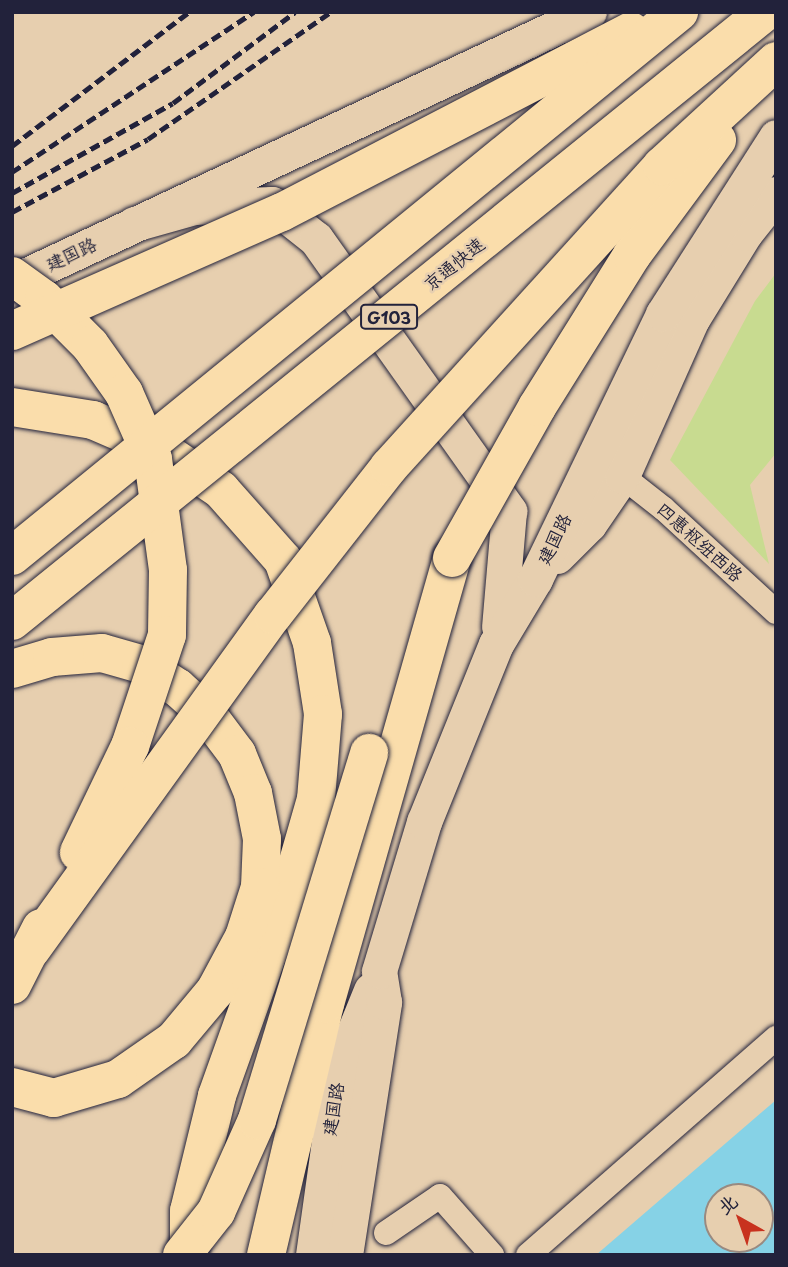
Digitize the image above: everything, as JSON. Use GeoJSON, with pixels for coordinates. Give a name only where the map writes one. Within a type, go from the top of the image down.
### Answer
{"type":"FeatureCollection","features":[{"type":"Feature","properties":{"kind":"highway"},"geometry":{"type":"LineString","coordinates":[[12,331],[282,212],[667,12]]}},
{"type":"Feature","properties":{"kind":"highway","name":"G103"},"geometry":{"type":"LineString","coordinates":[[12,556],[679,12]]}},
{"type":"Feature","properties":{"kind":"highway","name":"京通快速"},"geometry":{"type":"LineString","coordinates":[[12,621],[765,12]]}},
{"type":"Feature","properties":{"kind":"highway"},"geometry":{"type":"LineString","coordinates":[[31,950],[273,615],[389,467],[662,166],[776,61]]}},
{"type":"Feature","properties":{"kind":"highway"},"geometry":{"type":"LineString","coordinates":[[182,1255],[216,1212],[257,1119],[369,753],[452,558],[537,407],[632,254],[776,67]]}},
{"type":"Feature","properties":{"kind":"highway"},"geometry":{"type":"LineString","coordinates":[[12,276],[44,299],[90,345],[124,393],[153,459],[168,570],[167,635],[130,746],[12,985]]}},
{"type":"Feature","properties":{"kind":"highway"},"geometry":{"type":"LineString","coordinates":[[12,407],[93,420],[162,450],[221,490],[282,560],[312,643],[323,713],[316,799],[274,893],[253,952],[189,1211],[189,1255]]}},
{"type":"Feature","properties":{"kind":"highway"},"geometry":{"type":"LineString","coordinates":[[266,1255],[325,1004],[452,558]]}},
{"type":"Feature","properties":{"kind":"highway"},"geometry":{"type":"LineString","coordinates":[[12,669],[52,657],[102,653],[141,664],[207,714],[237,754],[253,793],[274,893]]}},
{"type":"Feature","properties":{"kind":"highway"},"geometry":{"type":"LineString","coordinates":[[12,1087],[54,1098],[118,1079],[174,1040],[215,990],[253,952]]}},
{"type":"Feature","properties":{"kind":"street","name":"建国路"},"geometry":{"type":"LineString","coordinates":[[12,282],[588,13]]}},
{"type":"Feature","properties":{"kind":"street","name":"建国路"},"geometry":{"type":"LineString","coordinates":[[313,1255],[339,1069],[382,956],[424,822],[496,644],[535,579],[663,314],[769,146]]}},
{"type":"Feature","properties":{"kind":"street"},"geometry":{"type":"LineString","coordinates":[[535,579],[589,524],[622,477],[692,318],[745,233],[776,194]]}},
{"type":"Feature","properties":{"kind":"street"},"geometry":{"type":"LineString","coordinates":[[134,224],[194,207],[272,204],[316,239],[509,512],[507,568],[496,644]]}},
{"type":"Feature","properties":{"kind":"street","name":"四惠枢纽西路"},"geometry":{"type":"LineString","coordinates":[[622,477],[664,509],[776,612]]}},
{"type":"Feature","properties":{"kind":"street"},"geometry":{"type":"LineString","coordinates":[[345,1255],[383,1002],[382,956]]}},
{"type":"Feature","properties":{"kind":"street"},"geometry":{"type":"LineString","coordinates":[[528,1255],[776,1038]]}},
{"type":"Feature","properties":{"kind":"street"},"geometry":{"type":"LineString","coordinates":[[386,1233],[440,1196],[492,1255]]}},
{"type":"Feature","properties":{"kind":"green space"},"geometry":{"type":"Polygon","coordinates":[[[776,273],[776,453],[750,485],[769,564],[670,460],[755,301],[776,273]]]}},
{"type":"Feature","properties":{"kind":"water"},"geometry":{"type":"Polygon","coordinates":[[[776,1100],[776,1255],[596,1255],[776,1100]]]}},
{"type":"Feature","properties":{"kind":"railway"},"geometry":{"type":"LineString","coordinates":[[12,146],[189,12]]}},
{"type":"Feature","properties":{"kind":"railway"},"geometry":{"type":"LineString","coordinates":[[12,172],[254,12]]}},
{"type":"Feature","properties":{"kind":"railway"},"geometry":{"type":"LineString","coordinates":[[12,193],[173,103],[295,12]]}},
{"type":"Feature","properties":{"kind":"railway"},"geometry":{"type":"LineString","coordinates":[[12,212],[148,139],[331,12]]}}]}
